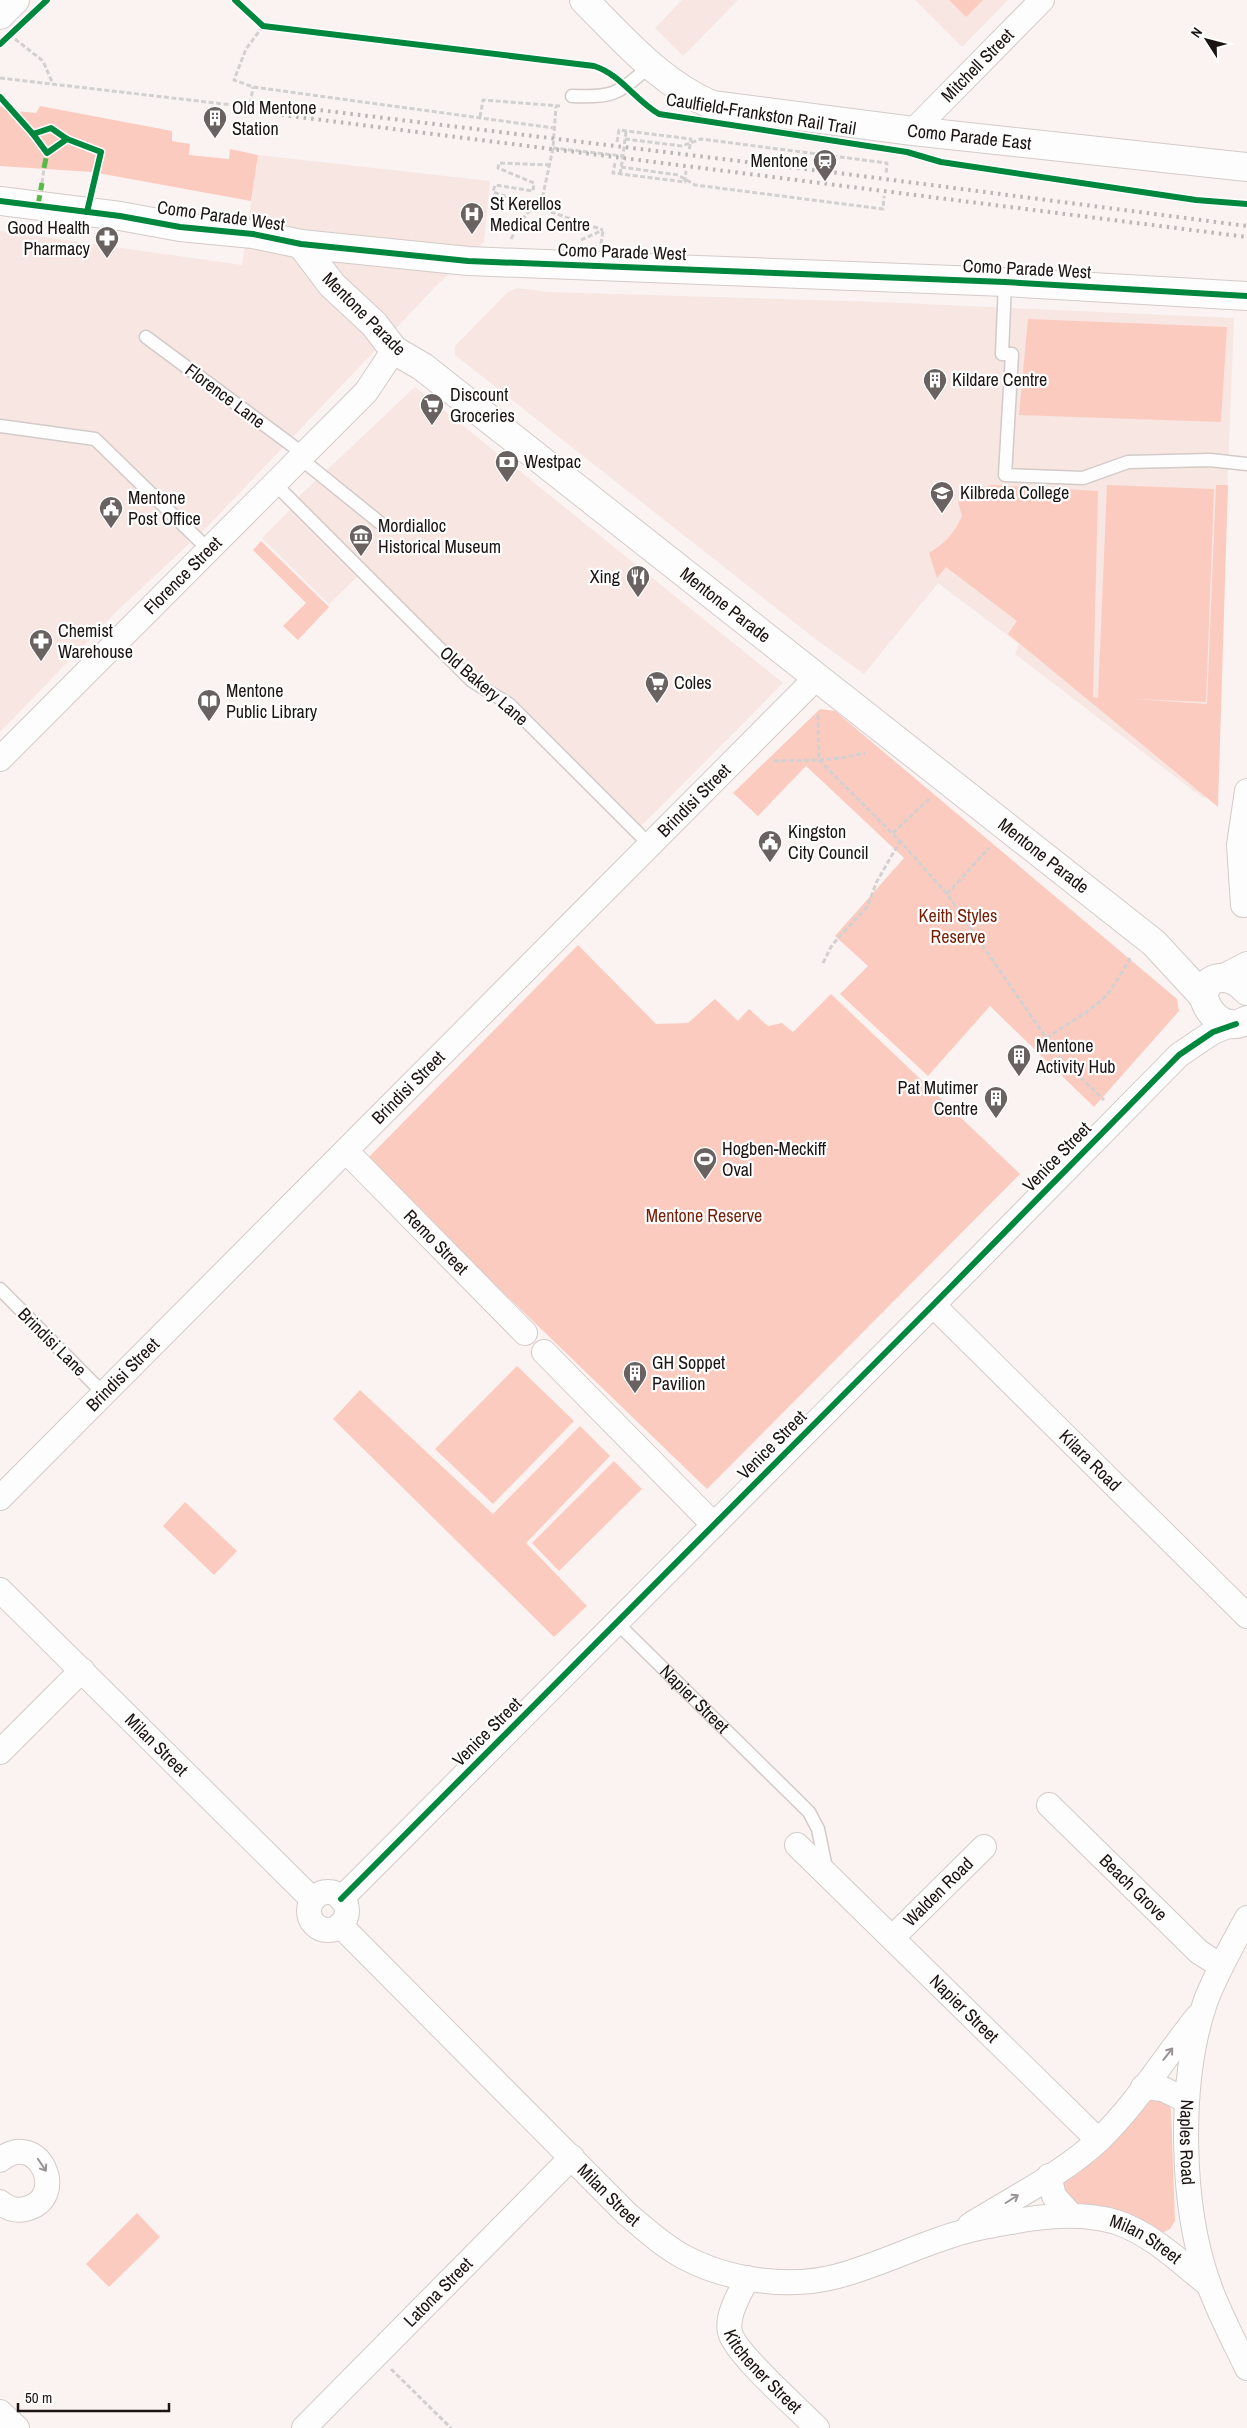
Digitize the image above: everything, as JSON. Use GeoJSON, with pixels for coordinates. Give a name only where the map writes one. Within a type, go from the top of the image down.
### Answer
{"type":"FeatureCollection","features":[{"type":"Feature","properties":{"kind":"street"},"geometry":{"type":"LineString","coordinates":[[0,16],[15,0]]}},
{"type":"Feature","properties":{"kind":"street","name":"Como Parade East"},"geometry":{"type":"LineString","coordinates":[[584,0],[650,66],[694,97],[712,105],[914,131],[1247,167]]}},
{"type":"Feature","properties":{"kind":"street","name":"Mitchell Street"},"geometry":{"type":"LineString","coordinates":[[914,131],[1042,0]]}},
{"type":"Feature","properties":{"kind":"street","name":"Como Parade West"},"geometry":{"type":"LineString","coordinates":[[0,201],[120,216],[180,227],[253,234],[301,244],[468,261],[1005,282],[1247,296]]}},
{"type":"Feature","properties":{"kind":"street","name":"Mentone Parade"},"geometry":{"type":"LineString","coordinates":[[301,244],[332,285],[403,356],[424,367],[1165,952],[1212,987]]}},
{"type":"Feature","properties":{"kind":"street","name":"Florence Street"},"geometry":{"type":"LineString","coordinates":[[0,759],[403,356]]}},
{"type":"Feature","properties":{"kind":"street","name":"Brindisi Street"},"geometry":{"type":"LineString","coordinates":[[0,1498],[817,677]]}},
{"type":"Feature","properties":{"kind":"street"},"geometry":{"type":"LineString","coordinates":[[1245,908],[1239,846],[1247,792]]}},
{"type":"Feature","properties":{"kind":"street"},"geometry":{"type":"LineString","coordinates":[[1241,1024],[1221,1021],[1213,1016],[1207,1008],[1212,987],[1247,964]]}},
{"type":"Feature","properties":{"kind":"street"},"geometry":{"type":"LineString","coordinates":[[1212,987],[1234,980],[1247,992]]}},
{"type":"Feature","properties":{"kind":"street","name":"Venice Street"},"geometry":{"type":"LineString","coordinates":[[1179,1055],[1212,987]]}},
{"type":"Feature","properties":{"kind":"street","name":"Venice Street"},"geometry":{"type":"LineString","coordinates":[[342,1899],[1179,1055],[1213,1032],[1241,1024]]}},
{"type":"Feature","properties":{"kind":"street","name":"Remo Street"},"geometry":{"type":"LineString","coordinates":[[346,1151],[525,1333]]}},
{"type":"Feature","properties":{"kind":"street","name":"Kilara Road"},"geometry":{"type":"LineString","coordinates":[[933,1305],[1247,1616]]}},
{"type":"Feature","properties":{"kind":"street"},"geometry":{"type":"LineString","coordinates":[[544,1352],[714,1525]]}},
{"type":"Feature","properties":{"kind":"street","name":"Milan Street"},"geometry":{"type":"LineString","coordinates":[[0,1590],[313,1900]]}},
{"type":"Feature","properties":{"kind":"street"},"geometry":{"type":"LineString","coordinates":[[0,1752],[82,1670]]}},
{"type":"Feature","properties":{"kind":"street","name":"Beach Grove"},"geometry":{"type":"LineString","coordinates":[[1049,1804],[1200,1952],[1221,1966]]}},
{"type":"Feature","properties":{"kind":"street","name":"Napier Street"},"geometry":{"type":"LineString","coordinates":[[797,1844],[1098,2140]]}},
{"type":"Feature","properties":{"kind":"street","name":"Walden Road"},"geometry":{"type":"LineString","coordinates":[[892,1937],[984,1847]]}},
{"type":"Feature","properties":{"kind":"street"},"geometry":{"type":"LineString","coordinates":[[327,1893],[342,1899],[346,1909],[344,1920],[340,1925],[325,1930],[315,1925],[309,1910],[313,1900],[321,1894],[327,1893]]}},
{"type":"Feature","properties":{"kind":"street","name":"Naples Road"},"geometry":{"type":"LineString","coordinates":[[1247,1918],[1221,1966],[1203,2010],[1190,2062],[1187,2101],[1192,2213],[1198,2250],[1209,2285],[1247,2368]]}},
{"type":"Feature","properties":{"kind":"street","name":"Milan Street"},"geometry":{"type":"LineString","coordinates":[[340,1925],[627,2214],[664,2244],[685,2257],[707,2267],[746,2278],[789,2282],[837,2276],[895,2258],[956,2234],[1006,2223],[1071,2215],[1100,2218],[1136,2232],[1160,2245],[1209,2285]]}},
{"type":"Feature","properties":{"kind":"street","name":"Milan Street"},"geometry":{"type":"LineString","coordinates":[[956,2234],[1049,2176],[1098,2140],[1117,2121],[1203,2010]]}},
{"type":"Feature","properties":{"kind":"street"},"geometry":{"type":"LineString","coordinates":[[1143,2087],[1163,2089],[1187,2101]]}},
{"type":"Feature","properties":{"kind":"street"},"geometry":{"type":"LineString","coordinates":[[0,2160],[14,2152],[32,2155],[43,2165],[48,2180],[44,2195],[33,2206],[13,2209],[0,2202]]}},
{"type":"Feature","properties":{"kind":"street","name":"Latona Street"},"geometry":{"type":"LineString","coordinates":[[304,2428],[572,2157]]}},
{"type":"Feature","properties":{"kind":"street"},"geometry":{"type":"LineString","coordinates":[[1049,2176],[1054,2196],[1071,2215]]}},
{"type":"Feature","properties":{"kind":"street","name":"Kitchener Street"},"geometry":{"type":"LineString","coordinates":[[746,2278],[730,2319],[730,2334],[740,2350],[817,2428]]}},
{"type":"Feature","properties":{"kind":"street"},"geometry":{"type":"LineString","coordinates":[[0,2412],[17,2428]]}},
{"type":"Feature","properties":{"kind":"lane"},"geometry":{"type":"LineString","coordinates":[[569,101],[614,94],[626,88],[650,66]]}},
{"type":"Feature","properties":{"kind":"lane"},"geometry":{"type":"LineString","coordinates":[[1005,282],[1002,354],[1012,354],[1005,475],[1083,478],[1128,462],[1210,460],[1247,464]]}},
{"type":"Feature","properties":{"kind":"lane","name":"Florence Lane"},"geometry":{"type":"LineString","coordinates":[[146,337],[303,457],[379,522]]}},
{"type":"Feature","properties":{"kind":"lane"},"geometry":{"type":"LineString","coordinates":[[0,426],[95,440],[208,549]]}},
{"type":"Feature","properties":{"kind":"lane","name":"Old Bakery Lane"},"geometry":{"type":"LineString","coordinates":[[276,485],[472,681],[509,704],[650,845]]}},
{"type":"Feature","properties":{"kind":"lane","name":"Brindisi Lane"},"geometry":{"type":"LineString","coordinates":[[0,1289],[104,1394]]}},
{"type":"Feature","properties":{"kind":"lane","name":"Napier Street"},"geometry":{"type":"LineString","coordinates":[[616,1622],[809,1812],[818,1829],[824,1863],[831,1877]]}},
{"type":"Feature","properties":{"kind":"path"},"geometry":{"type":"LineString","coordinates":[[256,20],[263,26],[273,27]]}},
{"type":"Feature","properties":{"kind":"path"},"geometry":{"type":"LineString","coordinates":[[263,26],[246,49],[234,80],[253,87],[554,128]]}},
{"type":"Feature","properties":{"kind":"path"},"geometry":{"type":"LineString","coordinates":[[16,39],[43,61],[53,84]]}},
{"type":"Feature","properties":{"kind":"path"},"geometry":{"type":"LineString","coordinates":[[0,78],[250,107],[253,87]]}},
{"type":"Feature","properties":{"kind":"path"},"geometry":{"type":"LineString","coordinates":[[480,117],[483,100],[556,106],[569,101]]}},
{"type":"Feature","properties":{"kind":"path"},"geometry":{"type":"LineString","coordinates":[[514,233],[543,195],[553,148],[556,106]]}},
{"type":"Feature","properties":{"kind":"path"},"geometry":{"type":"LineString","coordinates":[[617,142],[619,130],[690,139],[689,151]]}},
{"type":"Feature","properties":{"kind":"path"},"geometry":{"type":"LineString","coordinates":[[620,174],[626,131]]}},
{"type":"Feature","properties":{"kind":"path"},"geometry":{"type":"LineString","coordinates":[[625,139],[682,146],[702,139],[887,163],[886,175]]}},
{"type":"Feature","properties":{"kind":"path"},"geometry":{"type":"LineString","coordinates":[[553,148],[623,156]]}},
{"type":"Feature","properties":{"kind":"path"},"geometry":{"type":"LineString","coordinates":[[550,165],[499,163],[498,168],[534,183],[533,190],[494,185],[493,192],[603,230]]}},
{"type":"Feature","properties":{"kind":"path"},"geometry":{"type":"LineString","coordinates":[[615,163],[613,173],[685,182],[686,171]]}},
{"type":"Feature","properties":{"kind":"path"},"geometry":{"type":"LineString","coordinates":[[621,167],[678,175],[695,185],[882,209],[884,196]]}},
{"type":"Feature","properties":{"kind":"path"},"geometry":{"type":"LineString","coordinates":[[42,183],[44,168]]}},
{"type":"Feature","properties":{"kind":"path"},"geometry":{"type":"LineString","coordinates":[[576,240],[583,240],[603,230]]}},
{"type":"Feature","properties":{"kind":"path"},"geometry":{"type":"LineString","coordinates":[[600,249],[603,230]]}},
{"type":"Feature","properties":{"kind":"path"},"geometry":{"type":"LineString","coordinates":[[818,715],[819,760],[893,833],[947,894],[1060,1058],[1119,1114]]}},
{"type":"Feature","properties":{"kind":"path"},"geometry":{"type":"LineString","coordinates":[[774,761],[819,760],[865,753]]}},
{"type":"Feature","properties":{"kind":"path"},"geometry":{"type":"LineString","coordinates":[[893,833],[929,799]]}},
{"type":"Feature","properties":{"kind":"path"},"geometry":{"type":"LineString","coordinates":[[823,963],[832,945],[868,906],[876,883],[900,841]]}},
{"type":"Feature","properties":{"kind":"path"},"geometry":{"type":"LineString","coordinates":[[947,894],[989,848]]}},
{"type":"Feature","properties":{"kind":"path"},"geometry":{"type":"LineString","coordinates":[[1047,1038],[1074,1018],[1092,1008],[1109,993],[1130,958]]}},
{"type":"Feature","properties":{"kind":"path"},"geometry":{"type":"LineString","coordinates":[[377,2354],[450,2428]]}},
{"type":"Feature","properties":{"kind":"shaded area"},"geometry":{"type":"Polygon","coordinates":[[[682,0],[738,0],[683,56],[655,28],[682,0]]]}},
{"type":"Feature","properties":{"kind":"shaded area"},"geometry":{"type":"Polygon","coordinates":[[[915,0],[1008,0],[962,47],[915,0]]]}},
{"type":"Feature","properties":{"kind":"shaded area"},"geometry":{"type":"Polygon","coordinates":[[[258,155],[490,181],[484,242],[437,285],[209,525],[117,611],[0,732],[0,231],[242,265],[258,155]]]}},
{"type":"Feature","properties":{"kind":"shaded area","name":"Kilbreda College"},"geometry":{"type":"Polygon","coordinates":[[[517,288],[547,292],[878,302],[1234,318],[1215,796],[1203,798],[1015,654],[1019,644],[938,583],[864,674],[818,641],[455,355],[455,346],[508,292],[517,288]]]}},
{"type":"Feature","properties":{"kind":"shaded area"},"geometry":{"type":"Polygon","coordinates":[[[415,387],[783,683],[640,827],[515,699],[472,670],[295,500],[415,387]]]}},
{"type":"Feature","properties":{"kind":"shaded area"},"geometry":{"type":"Polygon","coordinates":[[[293,507],[360,574],[329,604],[262,538],[293,507]]]}},
{"type":"Feature","properties":{"kind":"green space"},"geometry":{"type":"Polygon","coordinates":[[[949,0],[983,0],[966,17],[949,0]]]}},
{"type":"Feature","properties":{"kind":"green space"},"geometry":{"type":"Polygon","coordinates":[[[0,106],[14,111],[36,113],[40,106],[172,131],[172,141],[190,144],[189,155],[229,159],[230,149],[258,155],[251,201],[92,172],[0,166],[0,106]]]}},
{"type":"Feature","properties":{"kind":"green space"},"geometry":{"type":"Polygon","coordinates":[[[1028,319],[1227,327],[1221,422],[1019,415],[1028,319]]]}},
{"type":"Feature","properties":{"kind":"green space"},"geometry":{"type":"Polygon","coordinates":[[[993,485],[1098,491],[1093,697],[1098,698],[1107,485],[1214,489],[1206,702],[1133,699],[1207,704],[1216,485],[1228,485],[1218,807],[1008,634],[1017,621],[946,567],[937,578],[929,553],[945,541],[956,528],[962,516],[958,502],[973,489],[993,485]]]}},
{"type":"Feature","properties":{"kind":"green space"},"geometry":{"type":"Polygon","coordinates":[[[261,541],[329,607],[298,640],[283,626],[306,603],[253,550],[261,541]]]}},
{"type":"Feature","properties":{"kind":"green space","name":"Keith Styles Reserve"},"geometry":{"type":"Polygon","coordinates":[[[820,709],[835,711],[1177,999],[1179,1011],[1094,1107],[990,1006],[928,1076],[840,994],[868,966],[835,936],[904,858],[806,766],[758,816],[733,793],[820,709]]]}},
{"type":"Feature","properties":{"kind":"green space","name":"Mentone Reserve"},"geometry":{"type":"Polygon","coordinates":[[[578,945],[656,1024],[688,1023],[715,999],[738,1021],[749,1009],[768,1026],[782,1023],[793,1032],[831,994],[1020,1174],[707,1489],[366,1160],[578,945]]]}},
{"type":"Feature","properties":{"kind":"green space"},"geometry":{"type":"Polygon","coordinates":[[[517,1366],[574,1421],[493,1504],[435,1449],[517,1366]]]}},
{"type":"Feature","properties":{"kind":"green space"},"geometry":{"type":"Polygon","coordinates":[[[360,1390],[493,1514],[580,1426],[610,1456],[526,1543],[587,1606],[554,1637],[333,1419],[360,1390]]]}},
{"type":"Feature","properties":{"kind":"green space"},"geometry":{"type":"Polygon","coordinates":[[[614,1461],[642,1489],[559,1571],[532,1543],[614,1461]]]}},
{"type":"Feature","properties":{"kind":"green space"},"geometry":{"type":"Polygon","coordinates":[[[185,1502],[237,1551],[214,1575],[163,1526],[185,1502]]]}},
{"type":"Feature","properties":{"kind":"green space"},"geometry":{"type":"Polygon","coordinates":[[[1152,2097],[1169,2105],[1171,2110],[1175,2221],[1170,2229],[1162,2233],[1075,2205],[1061,2188],[1062,2183],[1152,2097]]]}},
{"type":"Feature","properties":{"kind":"green space"},"geometry":{"type":"Polygon","coordinates":[[[137,2213],[160,2237],[109,2287],[86,2264],[137,2213]]]}},
{"type":"Feature","properties":{"kind":"railway"},"geometry":{"type":"LineString","coordinates":[[261,103],[846,174],[1247,226]]}},
{"type":"Feature","properties":{"kind":"railway"},"geometry":{"type":"LineString","coordinates":[[259,112],[1247,237]]}},
{"type":"Feature","properties":{"kind":"marked path"},"geometry":{"type":"LineString","coordinates":[[44,168],[47,153]]}},
{"type":"Feature","properties":{"kind":"marked path"},"geometry":{"type":"LineString","coordinates":[[38,205],[42,183]]}},
{"type":"Feature","properties":{"kind":"cycle path"},"geometry":{"type":"LineString","coordinates":[[0,44],[47,0]]}},
{"type":"Feature","properties":{"kind":"cycle path","name":"Caulfield-Frankston Rail Trail"},"geometry":{"type":"LineString","coordinates":[[235,0],[263,26],[594,66],[612,75],[659,114],[907,152],[941,162],[1196,200],[1247,204]]}},
{"type":"Feature","properties":{"kind":"cycle path"},"geometry":{"type":"LineString","coordinates":[[0,97],[47,153],[67,139]]}},
{"type":"Feature","properties":{"kind":"cycle path"},"geometry":{"type":"LineString","coordinates":[[33,134],[51,128],[67,139],[101,152],[87,212]]}},
{"type":"Feature","properties":{"kind":"cycle path"},"geometry":{"type":"LineString","coordinates":[[0,201],[120,216],[180,227],[253,234],[301,244],[468,261],[1005,282],[1247,296]]}},
{"type":"Feature","properties":{"kind":"cycle path"},"geometry":{"type":"LineString","coordinates":[[341,1899],[933,1305],[1179,1055],[1213,1032],[1236,1024]]}},
{"type":"Feature","properties":{"kind":"place","name":"Old Mentone Station"},"geometry":{"type":"Point","coordinates":[215,139]}},
{"type":"Feature","properties":{"kind":"place","name":"Mentone"},"geometry":{"type":"Point","coordinates":[825,182]}},
{"type":"Feature","properties":{"kind":"place","name":"St Kerellos Medical Centre"},"geometry":{"type":"Point","coordinates":[472,235]}},
{"type":"Feature","properties":{"kind":"place","name":"Good Health Pharmacy"},"geometry":{"type":"Point","coordinates":[107,259]}},
{"type":"Feature","properties":{"kind":"place","name":"Kildare Centre"},"geometry":{"type":"Point","coordinates":[935,401]}},
{"type":"Feature","properties":{"kind":"place","name":"Discount Groceries"},"geometry":{"type":"Point","coordinates":[432,426]}},
{"type":"Feature","properties":{"kind":"place","name":"Westpac"},"geometry":{"type":"Point","coordinates":[507,483]}},
{"type":"Feature","properties":{"kind":"place","name":"Kilbreda College"},"geometry":{"type":"Point","coordinates":[942,514]}},
{"type":"Feature","properties":{"kind":"place","name":"Mentone Post Office"},"geometry":{"type":"Point","coordinates":[111,529]}},
{"type":"Feature","properties":{"kind":"place","name":"Mordialloc Historical Museum"},"geometry":{"type":"Point","coordinates":[361,557]}},
{"type":"Feature","properties":{"kind":"place","name":"Xing"},"geometry":{"type":"Point","coordinates":[638,598]}},
{"type":"Feature","properties":{"kind":"place","name":"Chemist Warehouse"},"geometry":{"type":"Point","coordinates":[41,662]}},
{"type":"Feature","properties":{"kind":"place","name":"Coles"},"geometry":{"type":"Point","coordinates":[657,704]}},
{"type":"Feature","properties":{"kind":"place","name":"Mentone Public Library"},"geometry":{"type":"Point","coordinates":[209,722]}},
{"type":"Feature","properties":{"kind":"place","name":"Kingston City Council"},"geometry":{"type":"Point","coordinates":[770,863]}},
{"type":"Feature","properties":{"kind":"place","name":"Mentone Activity Hub"},"geometry":{"type":"Point","coordinates":[1019,1077]}},
{"type":"Feature","properties":{"kind":"place","name":"Pat Mutimer Centre"},"geometry":{"type":"Point","coordinates":[996,1119]}},
{"type":"Feature","properties":{"kind":"place","name":"Hogben-Meckiff Oval"},"geometry":{"type":"Point","coordinates":[705,1180]}},
{"type":"Feature","properties":{"kind":"place","name":"GH Soppet Pavilion"},"geometry":{"type":"Point","coordinates":[635,1394]}}]}
